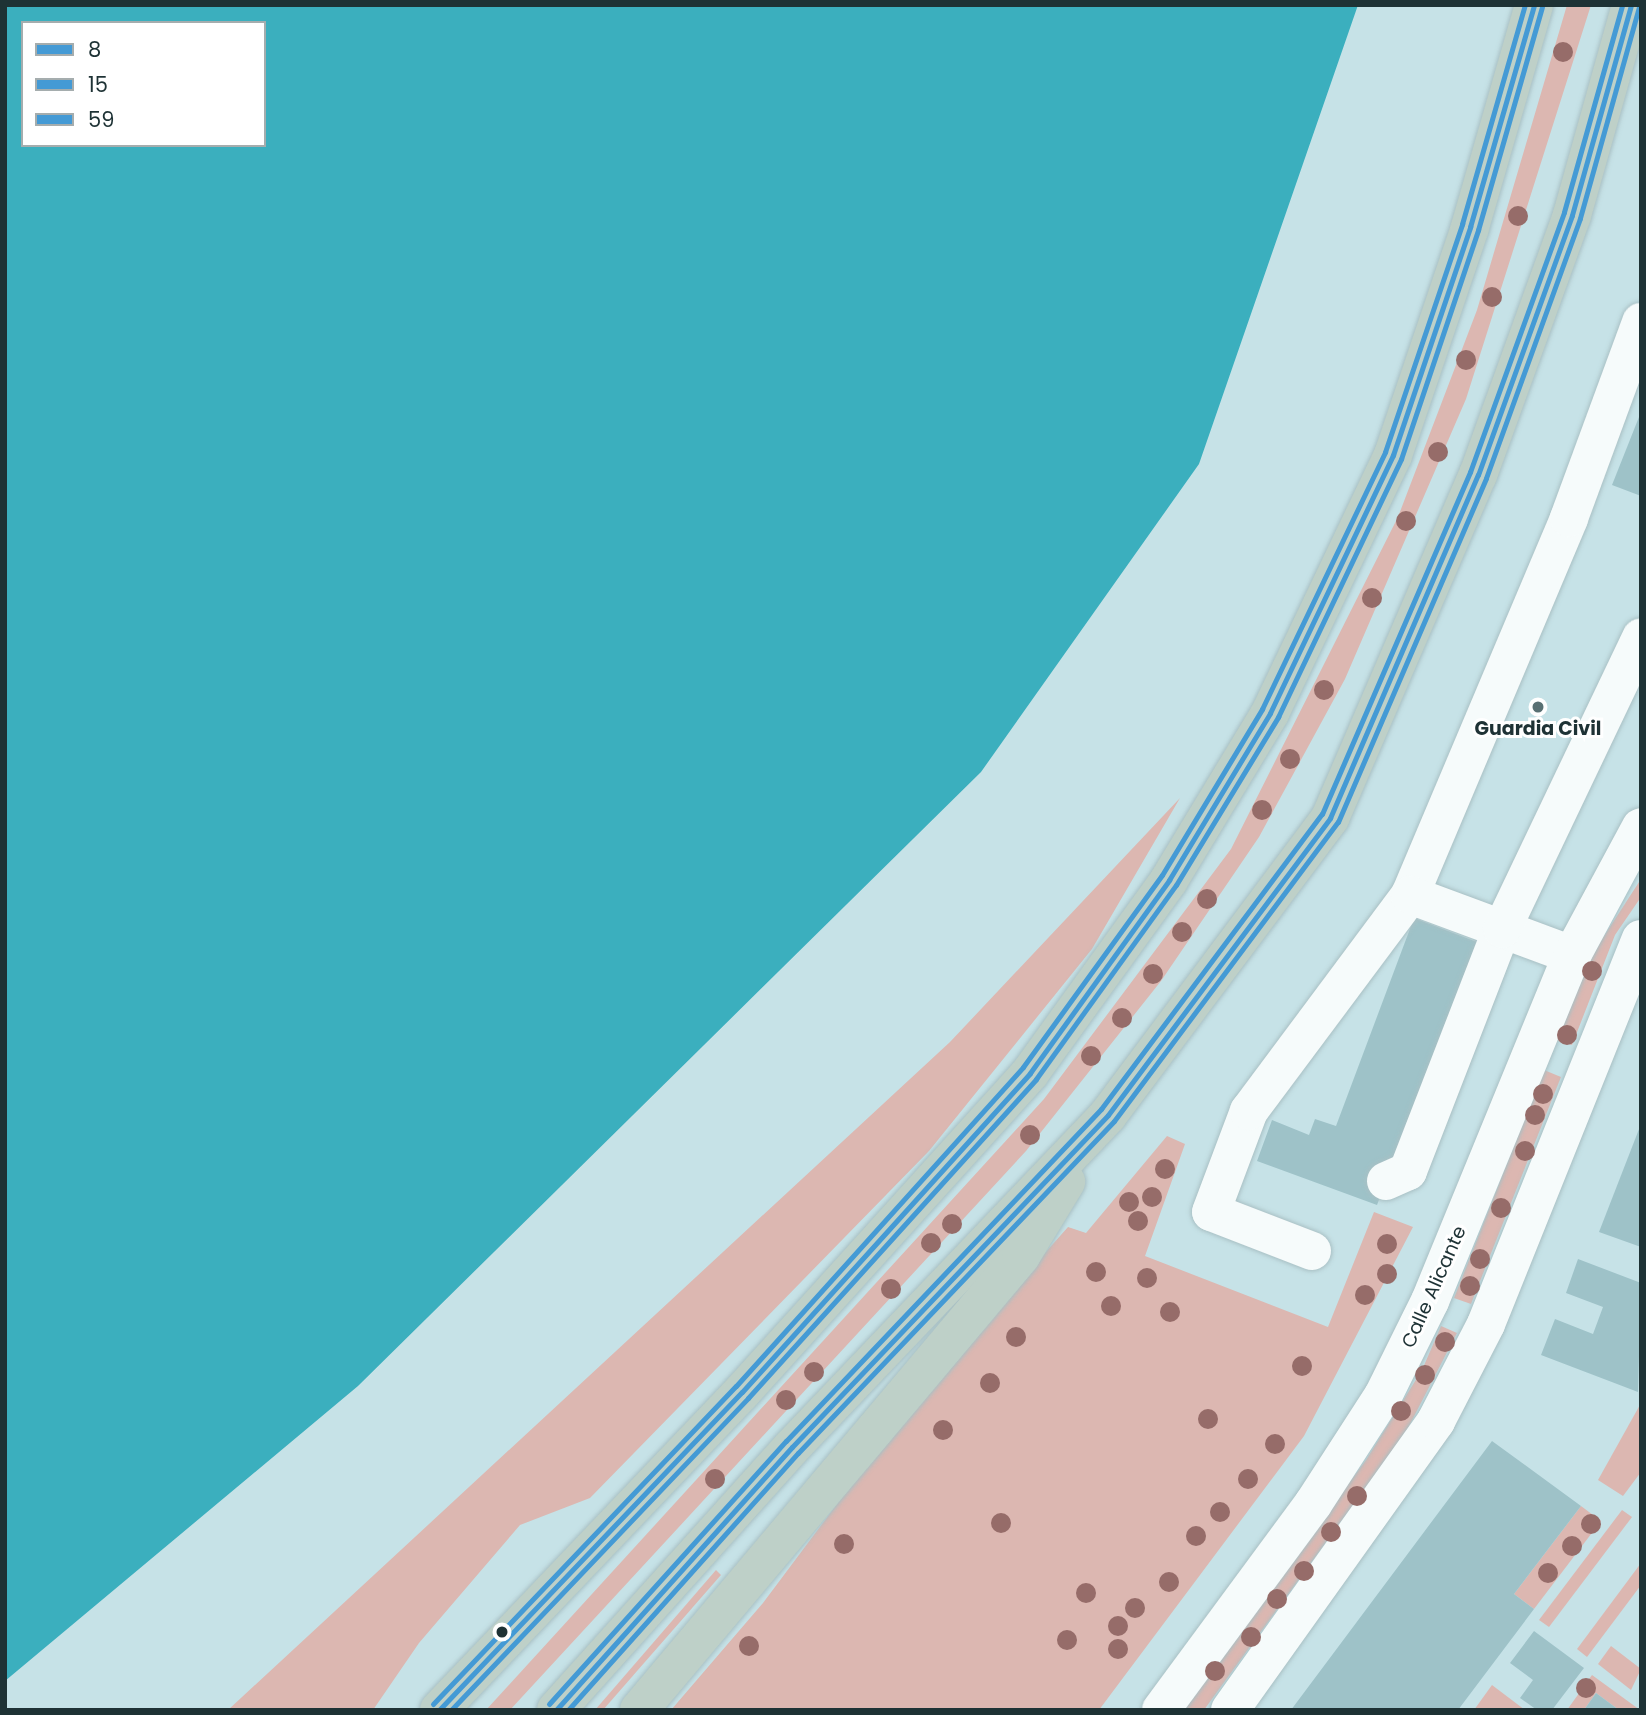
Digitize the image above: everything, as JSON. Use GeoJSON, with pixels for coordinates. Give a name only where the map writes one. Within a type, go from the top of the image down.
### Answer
{"type":"FeatureCollection","features":[{"type":"Feature","properties":{"kind":"highway"},"geometry":{"type":"LineString","coordinates":[[439,1710],[742,1392],[1030,1073],[1169,880],[1270,713],[1393,455],[1470,227],[1534,5]]}},
{"type":"Feature","properties":{"kind":"highway"},"geometry":{"type":"LineString","coordinates":[[639,1710],[1021,1256],[1108,1115],[1330,818],[1478,475],[1572,215],[1631,5]]}},
{"type":"Feature","properties":{"kind":"highway"},"geometry":{"type":"LineString","coordinates":[[556,1710],[792,1447],[1108,1115]]}},
{"type":"Feature","properties":{"kind":"street"},"geometry":{"type":"LineString","coordinates":[[1312,1251],[1211,1212],[1250,1111],[1410,895],[1569,517],[1641,322]]}},
{"type":"Feature","properties":{"kind":"street"},"geometry":{"type":"LineString","coordinates":[[1386,1181],[1408,1171],[1502,929],[1641,637]]}},
{"type":"Feature","properties":{"kind":"street","name":"Calle Alicante"},"geometry":{"type":"LineString","coordinates":[[1161,1710],[1313,1504],[1383,1396],[1430,1301],[1572,955],[1641,827]]}},
{"type":"Feature","properties":{"kind":"street"},"geometry":{"type":"LineString","coordinates":[[1410,895],[1572,955]]}},
{"type":"Feature","properties":{"kind":"street"},"geometry":{"type":"LineString","coordinates":[[1230,1710],[1436,1422],[1486,1324],[1641,939]]}},
{"type":"Feature","properties":{"kind":"shaded area"},"geometry":{"type":"Polygon","coordinates":[[[1567,5],[1591,5],[1466,399],[1345,679],[1259,837],[1161,981],[1026,1151],[510,1710],[486,1710],[1044,1099],[1231,849],[1398,517],[1477,310],[1567,5]]]}},
{"type":"Feature","properties":{"kind":"shaded area"},"geometry":{"type":"Polygon","coordinates":[[[1180,798],[1092,949],[929,1151],[590,1498],[520,1525],[419,1643],[373,1710],[228,1710],[950,1042],[1180,798]]]}},
{"type":"Feature","properties":{"kind":"shaded area"},"geometry":{"type":"Polygon","coordinates":[[[1641,879],[1641,897],[1615,935],[1572,1045],[1555,1040],[1593,953],[1641,879]]]}},
{"type":"Feature","properties":{"kind":"shaded area"},"geometry":{"type":"Polygon","coordinates":[[[1544,1070],[1561,1077],[1471,1304],[1454,1298],[1544,1070]]]}},
{"type":"Feature","properties":{"kind":"shaded area"},"geometry":{"type":"Polygon","coordinates":[[[1167,1136],[1185,1144],[1145,1256],[1328,1327],[1374,1212],[1413,1227],[1304,1436],[1099,1710],[671,1710],[763,1603],[917,1397],[1068,1227],[1086,1233],[1167,1136]]]}},
{"type":"Feature","properties":{"kind":"shaded area"},"geometry":{"type":"Polygon","coordinates":[[[1441,1326],[1457,1333],[1406,1432],[1204,1710],[1181,1710],[1366,1460],[1422,1370],[1441,1326]]]}},
{"type":"Feature","properties":{"kind":"shaded area"},"geometry":{"type":"Polygon","coordinates":[[[1641,1403],[1641,1472],[1623,1496],[1598,1480],[1641,1403]]]}},
{"type":"Feature","properties":{"kind":"shaded area"},"geometry":{"type":"Polygon","coordinates":[[[1581,1506],[1601,1521],[1534,1609],[1514,1594],[1581,1506]]]}},
{"type":"Feature","properties":{"kind":"shaded area"},"geometry":{"type":"Polygon","coordinates":[[[1622,1510],[1632,1517],[1549,1627],[1539,1620],[1622,1510]]]}},
{"type":"Feature","properties":{"kind":"shaded area"},"geometry":{"type":"Polygon","coordinates":[[[1641,1563],[1641,1585],[1587,1657],[1577,1649],[1641,1563]]]}},
{"type":"Feature","properties":{"kind":"shaded area"},"geometry":{"type":"Polygon","coordinates":[[[716,1570],[721,1575],[603,1710],[595,1710],[716,1570]]]}},
{"type":"Feature","properties":{"kind":"shaded area"},"geometry":{"type":"Polygon","coordinates":[[[1611,1646],[1641,1669],[1631,1690],[1598,1664],[1611,1646]]]}},
{"type":"Feature","properties":{"kind":"shaded area"},"geometry":{"type":"Polygon","coordinates":[[[1592,1675],[1640,1710],[1619,1710],[1596,1693],[1584,1710],[1567,1710],[1592,1675]]]}},
{"type":"Feature","properties":{"kind":"shaded area"},"geometry":{"type":"Polygon","coordinates":[[[1492,1685],[1525,1710],[1474,1710],[1492,1685]]]}},
{"type":"Feature","properties":{"kind":"water"},"geometry":{"type":"Polygon","coordinates":[[[5,5],[1358,5],[1199,464],[981,772],[358,1386],[5,1681],[5,5]]]}},
{"type":"Feature","properties":{"kind":"building"},"geometry":{"type":"Polygon","coordinates":[[[1641,412],[1641,496],[1612,485],[1641,412]]]}},
{"type":"Feature","properties":{"kind":"building"},"geometry":{"type":"Polygon","coordinates":[[[1414,918],[1477,942],[1377,1205],[1257,1161],[1272,1120],[1309,1135],[1315,1119],[1336,1126],[1414,918]]]}},
{"type":"Feature","properties":{"kind":"building"},"geometry":{"type":"Polygon","coordinates":[[[1641,1124],[1641,1247],[1599,1232],[1641,1124]]]}},
{"type":"Feature","properties":{"kind":"building"},"geometry":{"type":"Polygon","coordinates":[[[1578,1259],[1641,1283],[1638,1392],[1541,1355],[1555,1319],[1593,1334],[1603,1307],[1566,1293],[1578,1259]]]}},
{"type":"Feature","properties":{"kind":"building"},"geometry":{"type":"Polygon","coordinates":[[[1492,1441],[1581,1506],[1514,1594],[1534,1609],[1458,1710],[1291,1710],[1492,1441]]]}},
{"type":"Feature","properties":{"kind":"building"},"geometry":{"type":"Polygon","coordinates":[[[1534,1631],[1584,1668],[1552,1710],[1537,1710],[1520,1698],[1533,1680],[1510,1663],[1534,1631]]]}},
{"type":"Feature","properties":{"kind":"building"},"geometry":{"type":"Polygon","coordinates":[[[1596,1693],[1619,1710],[1584,1710],[1596,1693]]]}},
{"type":"Feature","properties":{"kind":"transit line","name":"59"},"geometry":{"type":"LineString","coordinates":[[433,1704],[736,1386],[1023,1067],[1162,875],[1262,709],[1385,452],[1462,224],[1525,5]]}},
{"type":"Feature","properties":{"kind":"transit line","name":"8"},"geometry":{"type":"LineString","coordinates":[[439,1710],[742,1392],[1030,1073],[1169,880],[1270,713],[1393,455],[1470,227],[1534,5]]}},
{"type":"Feature","properties":{"kind":"transit line","name":"59"},"geometry":{"type":"LineString","coordinates":[[549,1704],[786,1441],[1101,1109],[1322,814],[1470,472],[1564,212],[1622,5]]}},
{"type":"Feature","properties":{"kind":"transit line","name":"8"},"geometry":{"type":"LineString","coordinates":[[556,1710],[792,1447],[1108,1115],[1330,818],[1478,475],[1572,215],[1631,5]]}},
{"type":"Feature","properties":{"kind":"transit line","name":"15"},"geometry":{"type":"LineString","coordinates":[[451,1710],[748,1398],[1036,1079],[1176,885],[1278,717],[1401,459],[1478,230],[1542,7]]}},
{"type":"Feature","properties":{"kind":"transit line","name":"15"},"geometry":{"type":"LineString","coordinates":[[568,1710],[798,1453],[1114,1121],[1338,822],[1486,478],[1580,218],[1639,7]]}},
{"type":"Feature","properties":{"kind":"place","name":"Guardia Civil"},"geometry":{"type":"Point","coordinates":[1538,707]}}]}
